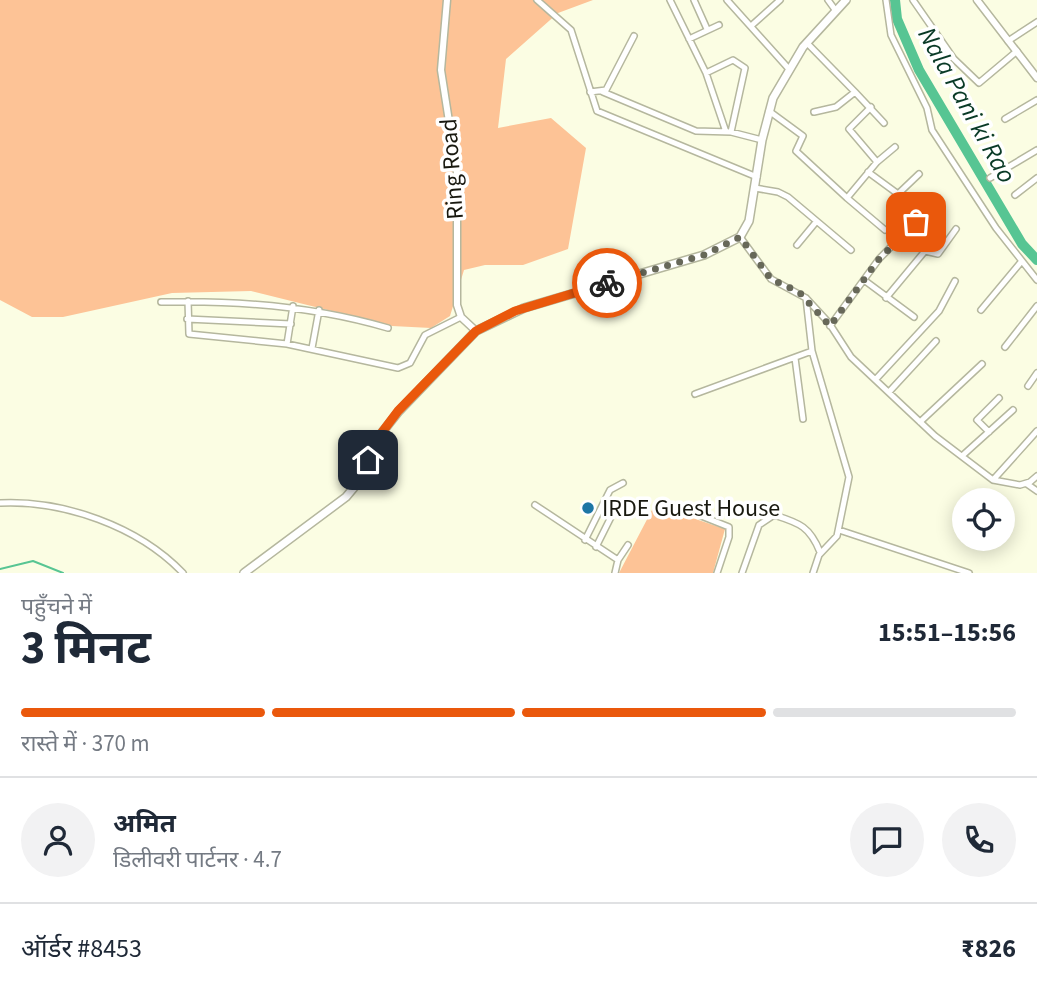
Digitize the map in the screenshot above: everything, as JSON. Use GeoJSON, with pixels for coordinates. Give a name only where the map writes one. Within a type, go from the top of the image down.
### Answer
{"type":"FeatureCollection","features":[{"type":"Feature","properties":{"kind":"main road"},"geometry":{"type":"LineString","coordinates":[[244,573],[346,497],[356,485],[380,435],[398,411],[476,331],[524,308],[704,255],[740,237],[746,229],[769,111],[788,68],[846,0]]}},
{"type":"Feature","properties":{"kind":"street","name":"Ring Road"},"geometry":{"type":"LineString","coordinates":[[447,0],[441,70],[457,173],[455,278],[461,317]]}},
{"type":"Feature","properties":{"kind":"street"},"geometry":{"type":"LineString","coordinates":[[537,0],[571,30],[593,106],[602,114],[757,177]]}},
{"type":"Feature","properties":{"kind":"street"},"geometry":{"type":"LineString","coordinates":[[670,0],[706,73],[729,132]]}},
{"type":"Feature","properties":{"kind":"street"},"geometry":{"type":"LineString","coordinates":[[694,0],[707,29]]}},
{"type":"Feature","properties":{"kind":"street"},"geometry":{"type":"LineString","coordinates":[[727,0],[788,68]]}},
{"type":"Feature","properties":{"kind":"street"},"geometry":{"type":"LineString","coordinates":[[751,26],[780,0]]}},
{"type":"Feature","properties":{"kind":"street"},"geometry":{"type":"LineString","coordinates":[[828,0],[836,11]]}},
{"type":"Feature","properties":{"kind":"street"},"geometry":{"type":"LineString","coordinates":[[886,0],[891,35],[927,108],[932,130],[1021,262],[1037,280]]}},
{"type":"Feature","properties":{"kind":"street"},"geometry":{"type":"LineString","coordinates":[[913,0],[954,59],[979,83],[1017,51]]}},
{"type":"Feature","properties":{"kind":"street"},"geometry":{"type":"LineString","coordinates":[[977,0],[1037,78]]}},
{"type":"Feature","properties":{"kind":"street"},"geometry":{"type":"LineString","coordinates":[[1008,41],[1037,22]]}},
{"type":"Feature","properties":{"kind":"street"},"geometry":{"type":"LineString","coordinates":[[689,39],[719,25]]}},
{"type":"Feature","properties":{"kind":"street"},"geometry":{"type":"LineString","coordinates":[[603,92],[634,36]]}},
{"type":"Feature","properties":{"kind":"street"},"geometry":{"type":"LineString","coordinates":[[807,43],[884,123]]}},
{"type":"Feature","properties":{"kind":"street"},"geometry":{"type":"LineString","coordinates":[[706,73],[735,60],[746,70],[729,132]]}},
{"type":"Feature","properties":{"kind":"street"},"geometry":{"type":"LineString","coordinates":[[590,92],[603,92],[692,129],[729,132],[762,140]]}},
{"type":"Feature","properties":{"kind":"street"},"geometry":{"type":"LineString","coordinates":[[814,112],[836,107],[855,92]]}},
{"type":"Feature","properties":{"kind":"street"},"geometry":{"type":"LineString","coordinates":[[1005,119],[1037,100]]}},
{"type":"Feature","properties":{"kind":"street"},"geometry":{"type":"LineString","coordinates":[[871,107],[849,128],[877,162]]}},
{"type":"Feature","properties":{"kind":"street"},"geometry":{"type":"LineString","coordinates":[[769,111],[803,136],[796,152],[885,230]]}},
{"type":"Feature","properties":{"kind":"street"},"geometry":{"type":"LineString","coordinates":[[848,198],[877,162],[895,147]]}},
{"type":"Feature","properties":{"kind":"street"},"geometry":{"type":"LineString","coordinates":[[990,178],[1037,150]]}},
{"type":"Feature","properties":{"kind":"street"},"geometry":{"type":"LineString","coordinates":[[868,172],[898,194],[919,174]]}},
{"type":"Feature","properties":{"kind":"street"},"geometry":{"type":"LineString","coordinates":[[1015,195],[1037,178]]}},
{"type":"Feature","properties":{"kind":"street"},"geometry":{"type":"LineString","coordinates":[[755,188],[778,192],[851,250]]}},
{"type":"Feature","properties":{"kind":"street"},"geometry":{"type":"LineString","coordinates":[[830,326],[864,280],[928,209]]}},
{"type":"Feature","properties":{"kind":"street"},"geometry":{"type":"LineString","coordinates":[[797,245],[816,222]]}},
{"type":"Feature","properties":{"kind":"street"},"geometry":{"type":"LineString","coordinates":[[886,298],[925,250],[940,253],[956,229]]}},
{"type":"Feature","properties":{"kind":"street"},"geometry":{"type":"LineString","coordinates":[[740,237],[771,279],[806,298],[830,326],[846,352],[920,422],[962,456],[993,480],[1009,485],[1027,484],[1037,476]]}},
{"type":"Feature","properties":{"kind":"street"},"geometry":{"type":"LineString","coordinates":[[981,310],[1021,262]]}},
{"type":"Feature","properties":{"kind":"street"},"geometry":{"type":"LineString","coordinates":[[864,280],[914,317]]}},
{"type":"Feature","properties":{"kind":"street"},"geometry":{"type":"LineString","coordinates":[[876,379],[939,311],[955,281]]}},
{"type":"Feature","properties":{"kind":"street"},"geometry":{"type":"LineString","coordinates":[[806,298],[812,351],[848,464],[848,488],[839,530],[835,539],[820,552],[813,573]]}},
{"type":"Feature","properties":{"kind":"street"},"geometry":{"type":"LineString","coordinates":[[188,301],[189,334],[288,344],[402,368],[410,363],[425,335],[461,317],[476,331]]}},
{"type":"Feature","properties":{"kind":"street"},"geometry":{"type":"LineString","coordinates":[[161,302],[293,306],[388,328]]}},
{"type":"Feature","properties":{"kind":"street"},"geometry":{"type":"LineString","coordinates":[[288,344],[293,306]]}},
{"type":"Feature","properties":{"kind":"street"},"geometry":{"type":"LineString","coordinates":[[1005,347],[1037,306]]}},
{"type":"Feature","properties":{"kind":"street"},"geometry":{"type":"LineString","coordinates":[[312,348],[319,310]]}},
{"type":"Feature","properties":{"kind":"street"},"geometry":{"type":"LineString","coordinates":[[187,319],[290,324]]}},
{"type":"Feature","properties":{"kind":"street"},"geometry":{"type":"LineString","coordinates":[[889,392],[936,341]]}},
{"type":"Feature","properties":{"kind":"street"},"geometry":{"type":"LineString","coordinates":[[695,394],[812,351]]}},
{"type":"Feature","properties":{"kind":"street"},"geometry":{"type":"LineString","coordinates":[[795,358],[803,419]]}},
{"type":"Feature","properties":{"kind":"street"},"geometry":{"type":"LineString","coordinates":[[920,422],[982,364]]}},
{"type":"Feature","properties":{"kind":"street"},"geometry":{"type":"LineString","coordinates":[[1028,386],[1037,373]]}},
{"type":"Feature","properties":{"kind":"street"},"geometry":{"type":"LineString","coordinates":[[989,432],[977,419],[999,398]]}},
{"type":"Feature","properties":{"kind":"street"},"geometry":{"type":"LineString","coordinates":[[962,456],[1013,410]]}},
{"type":"Feature","properties":{"kind":"street"},"geometry":{"type":"LineString","coordinates":[[993,480],[1037,431]]}},
{"type":"Feature","properties":{"kind":"street"},"geometry":{"type":"LineString","coordinates":[[585,540],[610,490],[623,483]]}},
{"type":"Feature","properties":{"kind":"street"},"geometry":{"type":"LineString","coordinates":[[1027,484],[1037,491]]}},
{"type":"Feature","properties":{"kind":"street"},"geometry":{"type":"LineString","coordinates":[[0,503],[38,502],[113,527],[147,543],[183,573]]}},
{"type":"Feature","properties":{"kind":"street"},"geometry":{"type":"LineString","coordinates":[[535,505],[618,560]]}},
{"type":"Feature","properties":{"kind":"street"},"geometry":{"type":"LineString","coordinates":[[596,547],[617,505]]}},
{"type":"Feature","properties":{"kind":"street"},"geometry":{"type":"LineString","coordinates":[[676,506],[729,527],[729,537],[717,573]]}},
{"type":"Feature","properties":{"kind":"street"},"geometry":{"type":"LineString","coordinates":[[742,573],[759,525],[774,515],[813,533],[820,552]]}},
{"type":"Feature","properties":{"kind":"street"},"geometry":{"type":"LineString","coordinates":[[839,530],[969,573]]}},
{"type":"Feature","properties":{"kind":"street"},"geometry":{"type":"LineString","coordinates":[[615,573],[618,560],[628,545]]}},
{"type":"Feature","properties":{"kind":"shaded area"},"geometry":{"type":"Polygon","coordinates":[[[0,0],[593,0],[558,13],[506,59],[498,128],[551,118],[586,148],[568,249],[523,265],[485,265],[464,270],[450,316],[431,328],[392,326],[251,291],[172,293],[63,317],[32,317],[0,300],[0,0]]]}},
{"type":"Feature","properties":{"kind":"shaded area"},"geometry":{"type":"Polygon","coordinates":[[[653,508],[663,508],[725,529],[713,573],[619,573],[653,508]]]}},
{"type":"Feature","properties":{"kind":"waterway","name":"Nala Pani ki Rao"},"geometry":{"type":"LineString","coordinates":[[895,0],[897,19],[919,70],[1022,244],[1037,260]]}},
{"type":"Feature","properties":{"kind":"waterway"},"geometry":{"type":"LineString","coordinates":[[0,569],[33,561],[63,573]]}},
{"type":"Feature","properties":{"kind":"way so far"},"geometry":{"type":"LineString","coordinates":[[607,283],[704,255],[729,245],[740,237],[771,279],[799,292],[819,310],[830,326],[879,259],[916,222]]}},
{"type":"Feature","properties":{"kind":"place","name":"IRDE Guest House"},"geometry":{"type":"Point","coordinates":[588,508]}},
{"type":"Feature","properties":{"kind":"route"},"geometry":{"type":"LineString","coordinates":[[368,460],[380,435],[398,411],[476,331],[515,311],[607,283]]}}]}
